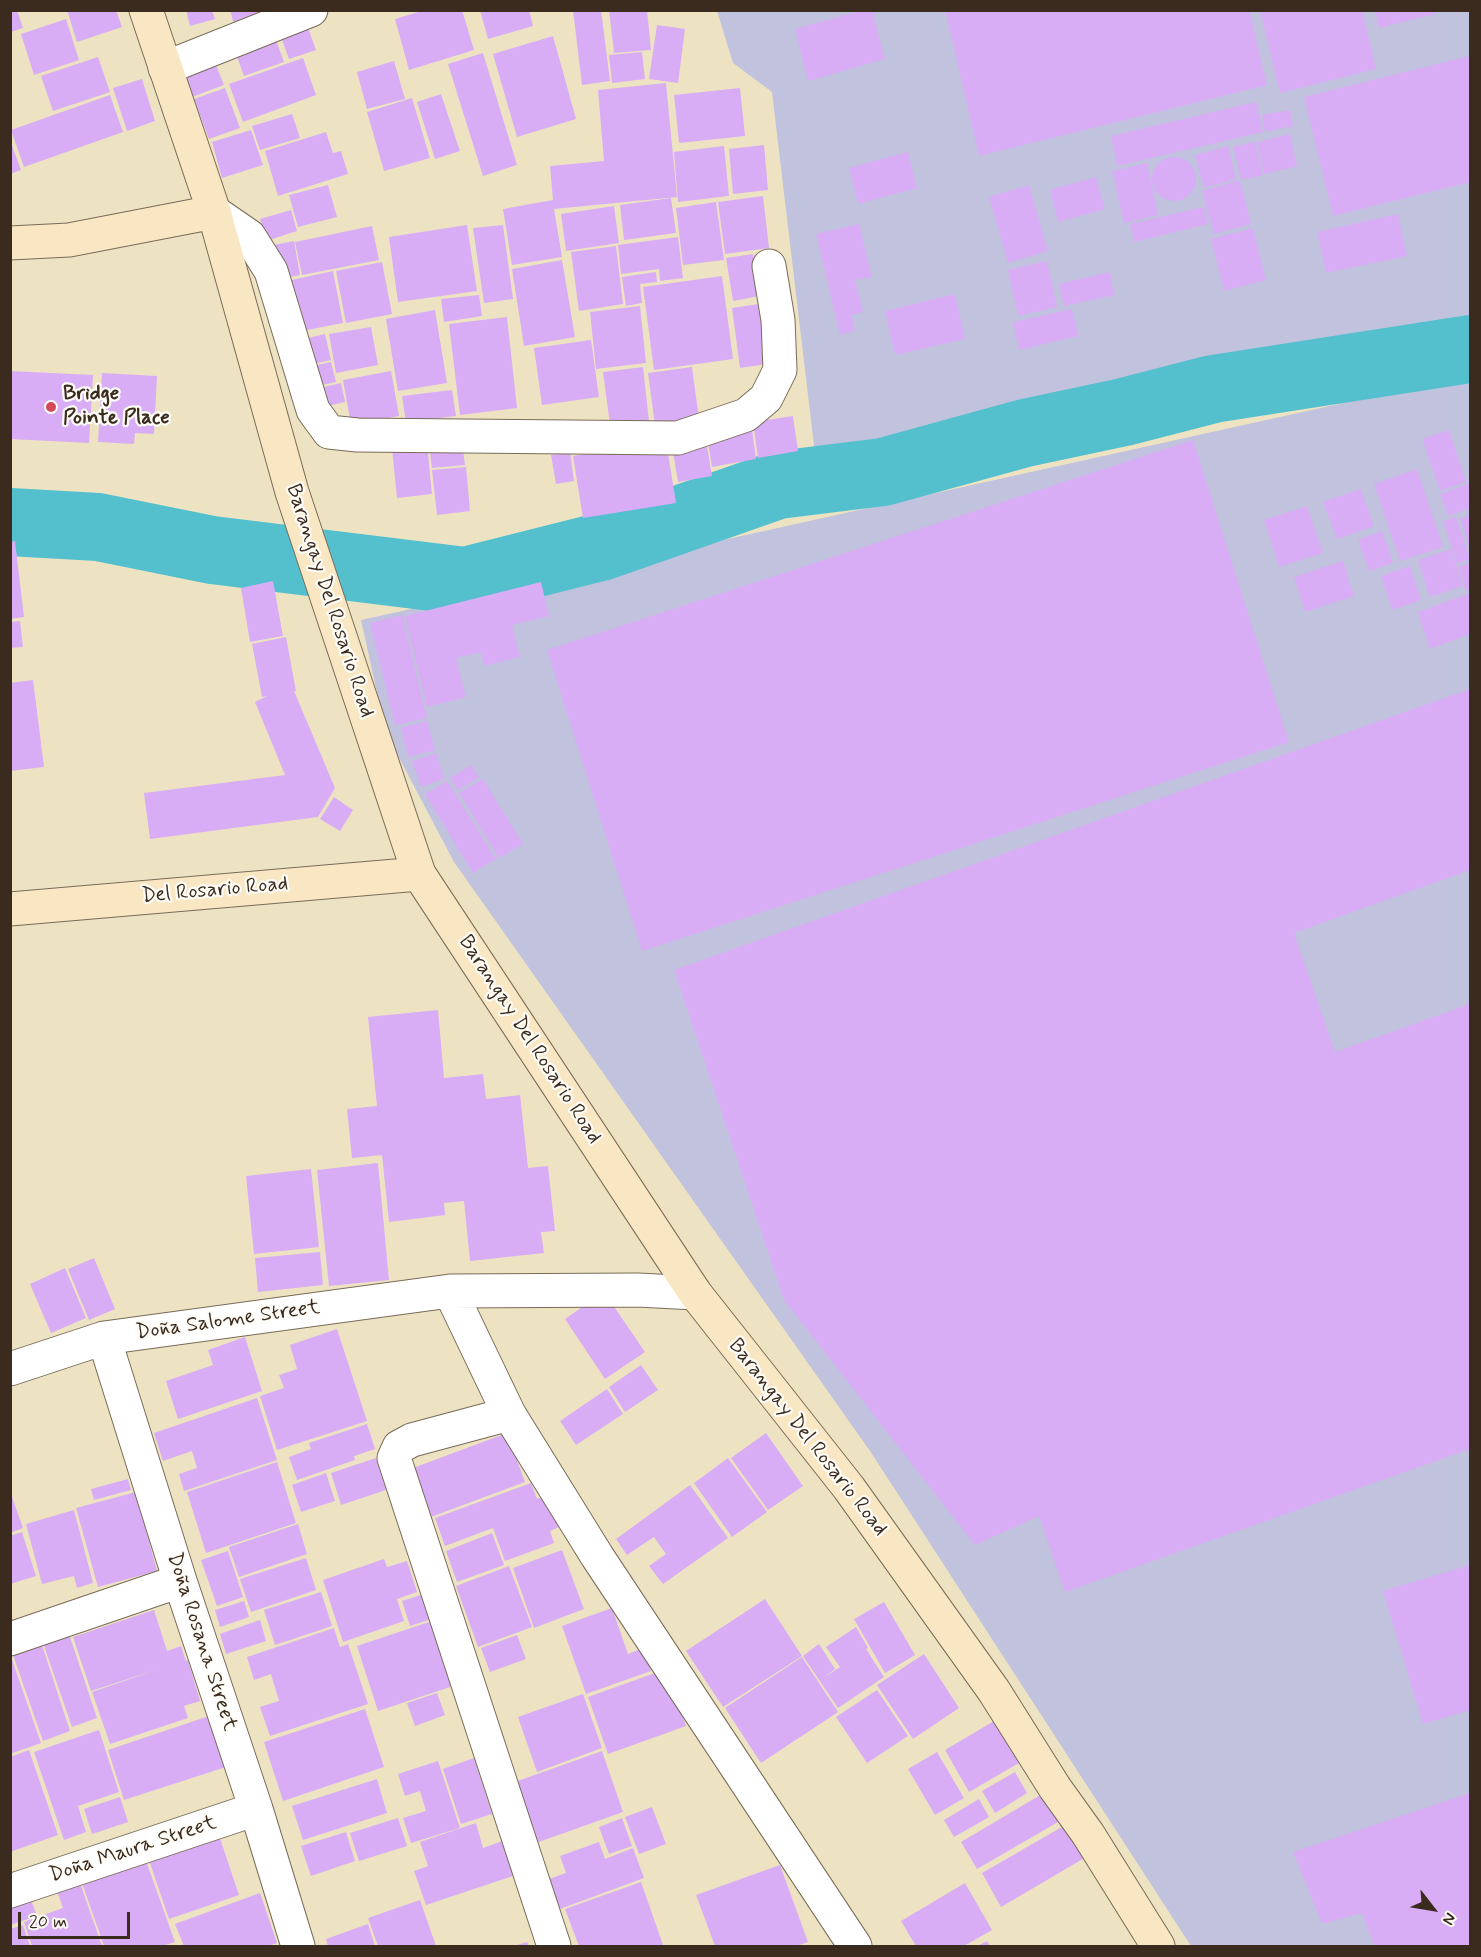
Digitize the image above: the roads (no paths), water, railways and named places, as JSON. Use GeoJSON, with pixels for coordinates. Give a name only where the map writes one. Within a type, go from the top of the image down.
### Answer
{"type":"FeatureCollection","features":[{"type":"Feature","properties":{"kind":"main road","name":"Barangay Del Rosario Road"},"geometry":{"type":"LineString","coordinates":[[146,10],[214,212],[292,492],[419,874],[695,1293],[849,1488],[994,1691],[1055,1788],[1089,1834],[1158,1947]]}},
{"type":"Feature","properties":{"kind":"main road"},"geometry":{"type":"LineString","coordinates":[[10,243],[69,240],[214,212]]}},
{"type":"Feature","properties":{"kind":"main road","name":"Del Rosario Road"},"geometry":{"type":"LineString","coordinates":[[10,909],[419,874]]}},
{"type":"Feature","properties":{"kind":"street"},"geometry":{"type":"LineString","coordinates":[[165,68],[311,10]]}},
{"type":"Feature","properties":{"kind":"street"},"geometry":{"type":"LineString","coordinates":[[214,212],[249,236],[271,271],[313,410],[329,432],[357,435],[678,438],[746,415],[766,398],[780,370],[778,320],[769,266]]}},
{"type":"Feature","properties":{"kind":"street"},"geometry":{"type":"LineString","coordinates":[[450,1290],[509,1414],[597,1556],[847,1945]]}},
{"type":"Feature","properties":{"kind":"street","name":"Doña Salome Street"},"geometry":{"type":"LineString","coordinates":[[10,1369],[104,1338],[450,1290],[638,1290],[695,1293]]}},
{"type":"Feature","properties":{"kind":"street","name":"Doña Rosana Street"},"geometry":{"type":"LineString","coordinates":[[104,1338],[180,1581],[256,1809],[298,1947]]}},
{"type":"Feature","properties":{"kind":"street"},"geometry":{"type":"LineString","coordinates":[[509,1414],[412,1440],[399,1447],[394,1458],[554,1947]]}},
{"type":"Feature","properties":{"kind":"street"},"geometry":{"type":"LineString","coordinates":[[10,1639],[180,1581]]}},
{"type":"Feature","properties":{"kind":"street","name":"Doña Maura Street"},"geometry":{"type":"LineString","coordinates":[[10,1891],[256,1809]]}},
{"type":"Feature","properties":{"kind":"waterway"},"geometry":{"type":"LineString","coordinates":[[10,522],[98,527],[212,550],[465,581],[604,546],[778,485],[883,472],[1025,433],[1124,412],[1213,389],[1470,349]]}},
{"type":"Feature","properties":{"kind":"place","name":"Bridge Pointe Place"},"geometry":{"type":"Point","coordinates":[51,407]}}]}
